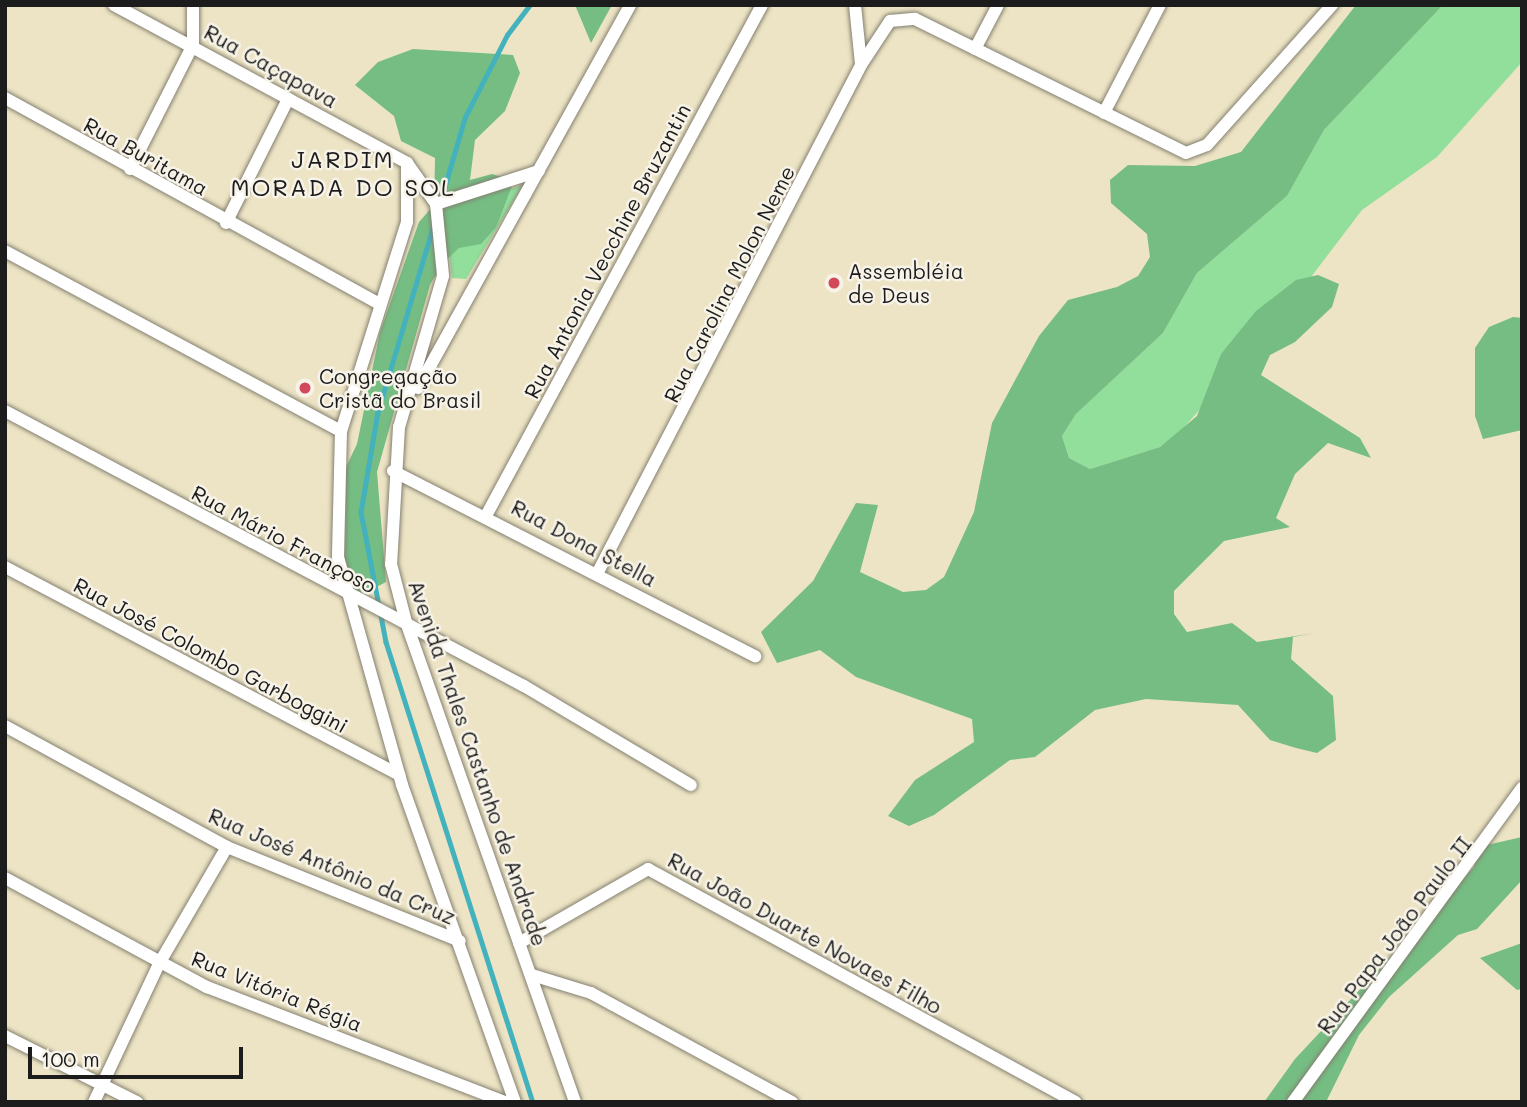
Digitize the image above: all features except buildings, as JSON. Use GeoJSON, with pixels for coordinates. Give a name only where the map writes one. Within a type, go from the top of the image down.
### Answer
{"type":"FeatureCollection","features":[{"type":"Feature","properties":{"kind":"street","name":"Rua Caçapava"},"geometry":{"type":"LineString","coordinates":[[114,5],[193,45],[407,163]]}},
{"type":"Feature","properties":{"kind":"street"},"geometry":{"type":"LineString","coordinates":[[130,169],[193,45],[193,5]]}},
{"type":"Feature","properties":{"kind":"street"},"geometry":{"type":"LineString","coordinates":[[399,427],[630,5]]}},
{"type":"Feature","properties":{"kind":"street","name":"Rua Antonia Vecchine Bruzantin"},"geometry":{"type":"LineString","coordinates":[[487,514],[762,5]]}},
{"type":"Feature","properties":{"kind":"street"},"geometry":{"type":"LineString","coordinates":[[855,5],[861,65]]}},
{"type":"Feature","properties":{"kind":"street"},"geometry":{"type":"LineString","coordinates":[[998,5],[975,49],[1174,150],[1198,151],[1332,5]]}},
{"type":"Feature","properties":{"kind":"street"},"geometry":{"type":"LineString","coordinates":[[1104,113],[1160,5]]}},
{"type":"Feature","properties":{"kind":"street","name":"Rua Carolina Molon Neme"},"geometry":{"type":"LineString","coordinates":[[598,572],[861,65],[896,17],[915,19],[975,49]]}},
{"type":"Feature","properties":{"kind":"street","name":"Rua Buritama"},"geometry":{"type":"LineString","coordinates":[[5,98],[226,223],[380,304]]}},
{"type":"Feature","properties":{"kind":"street"},"geometry":{"type":"LineString","coordinates":[[226,223],[288,99]]}},
{"type":"Feature","properties":{"kind":"street"},"geometry":{"type":"LineString","coordinates":[[407,163],[407,222],[341,431],[337,499],[343,592],[399,775],[515,1102]]}},
{"type":"Feature","properties":{"kind":"street","name":"Avenida Thales Castanho de Andrade"},"geometry":{"type":"LineString","coordinates":[[407,163],[436,204],[443,276],[399,427],[393,471],[391,564],[405,622],[575,1102]]}},
{"type":"Feature","properties":{"kind":"street"},"geometry":{"type":"LineString","coordinates":[[436,204],[539,171]]}},
{"type":"Feature","properties":{"kind":"street"},"geometry":{"type":"LineString","coordinates":[[5,251],[341,431]]}},
{"type":"Feature","properties":{"kind":"street","name":"Rua Mário Françoso"},"geometry":{"type":"LineString","coordinates":[[5,411],[343,592],[405,622],[691,785]]}},
{"type":"Feature","properties":{"kind":"street","name":"Rua Dona Stella"},"geometry":{"type":"LineString","coordinates":[[393,471],[487,514],[755,656]]}},
{"type":"Feature","properties":{"kind":"street","name":"Rua José Colombo Garboggini"},"geometry":{"type":"LineString","coordinates":[[5,567],[399,775]]}},
{"type":"Feature","properties":{"kind":"street","name":"Rua José Antônio da Cruz"},"geometry":{"type":"LineString","coordinates":[[5,726],[228,847],[460,941]]}},
{"type":"Feature","properties":{"kind":"street","name":"Rua Papa João Paulo II"},"geometry":{"type":"LineString","coordinates":[[1293,1102],[1522,788]]}},
{"type":"Feature","properties":{"kind":"street"},"geometry":{"type":"LineString","coordinates":[[94,1102],[160,962],[228,847]]}},
{"type":"Feature","properties":{"kind":"street","name":"Rua João Duarte Novaes Filho"},"geometry":{"type":"LineString","coordinates":[[519,943],[648,869],[1076,1102]]}},
{"type":"Feature","properties":{"kind":"street","name":"Rua Vitória Régia"},"geometry":{"type":"LineString","coordinates":[[5,878],[206,987],[505,1102]]}},
{"type":"Feature","properties":{"kind":"street"},"geometry":{"type":"LineString","coordinates":[[532,975],[591,993],[792,1102]]}},
{"type":"Feature","properties":{"kind":"street"},"geometry":{"type":"LineString","coordinates":[[5,1035],[100,1086],[136,1102]]}},
{"type":"Feature","properties":{"kind":"green space"},"geometry":{"type":"Polygon","coordinates":[[[575,5],[612,5],[591,43],[575,5]]]}},
{"type":"Feature","properties":{"kind":"green space"},"geometry":{"type":"Polygon","coordinates":[[[1356,5],[1443,5],[1324,130],[1287,196],[1197,273],[1163,333],[1076,414],[1062,436],[1069,458],[1090,469],[1160,447],[1197,416],[1221,354],[1256,311],[1296,280],[1318,275],[1339,284],[1332,307],[1295,342],[1270,355],[1261,375],[1360,438],[1371,458],[1328,443],[1295,474],[1276,518],[1290,527],[1224,541],[1174,591],[1174,614],[1187,632],[1232,623],[1257,642],[1315,633],[1293,637],[1291,659],[1333,696],[1336,740],[1317,753],[1270,740],[1238,705],[1146,699],[1095,710],[1035,757],[1010,760],[934,815],[909,826],[888,816],[915,780],[974,742],[972,719],[856,677],[820,650],[777,663],[761,632],[813,581],[856,503],[878,505],[860,572],[903,592],[926,590],[944,577],[974,512],[992,423],[1039,336],[1068,300],[1117,287],[1138,276],[1150,257],[1147,234],[1111,203],[1110,180],[1128,165],[1195,166],[1241,152],[1356,5]]]}},
{"type":"Feature","properties":{"kind":"green space"},"geometry":{"type":"Polygon","coordinates":[[[1443,5],[1522,5],[1522,62],[1437,157],[1362,210],[1311,277],[1221,354],[1210,398],[1178,434],[1160,447],[1090,469],[1069,458],[1062,436],[1076,414],[1163,333],[1197,273],[1287,196],[1324,130],[1443,5]]]}},
{"type":"Feature","properties":{"kind":"green space"},"geometry":{"type":"Polygon","coordinates":[[[413,49],[513,55],[520,73],[505,111],[475,140],[470,180],[492,174],[514,181],[496,227],[481,244],[459,248],[442,264],[430,285],[377,472],[386,582],[365,593],[353,590],[345,562],[346,467],[357,444],[380,332],[419,222],[434,205],[435,158],[401,141],[394,116],[355,85],[378,62],[413,49]]]}},
{"type":"Feature","properties":{"kind":"green space"},"geometry":{"type":"Polygon","coordinates":[[[523,185],[466,279],[452,278],[444,209],[523,185]]]}},
{"type":"Feature","properties":{"kind":"green space"},"geometry":{"type":"Polygon","coordinates":[[[1513,317],[1522,318],[1522,430],[1483,439],[1475,416],[1475,348],[1489,327],[1513,317]]]}},
{"type":"Feature","properties":{"kind":"green space"},"geometry":{"type":"Polygon","coordinates":[[[1522,837],[1522,880],[1477,929],[1458,935],[1389,997],[1359,1035],[1326,1102],[1264,1102],[1295,1059],[1474,867],[1478,847],[1522,837]]]}},
{"type":"Feature","properties":{"kind":"green space"},"geometry":{"type":"Polygon","coordinates":[[[1522,943],[1522,989],[1517,990],[1480,958],[1522,943]]]}},
{"type":"Feature","properties":{"kind":"waterway"},"geometry":{"type":"LineString","coordinates":[[441,199],[465,117],[507,35],[530,5]]}},
{"type":"Feature","properties":{"kind":"waterway"},"geometry":{"type":"LineString","coordinates":[[433,228],[378,412],[361,512],[386,642],[533,1102]]}},
{"type":"Feature","properties":{"kind":"place","name":"Assembléia de Deus"},"geometry":{"type":"Point","coordinates":[834,283]}},
{"type":"Feature","properties":{"kind":"place","name":"Congregação Cristã do Brasil"},"geometry":{"type":"Point","coordinates":[305,388]}},
{"type":"Feature","properties":{"kind":"district","name":"JARDIM MORADA DO SOL"},"geometry":{"type":"Point","coordinates":[343,173]}}]}
